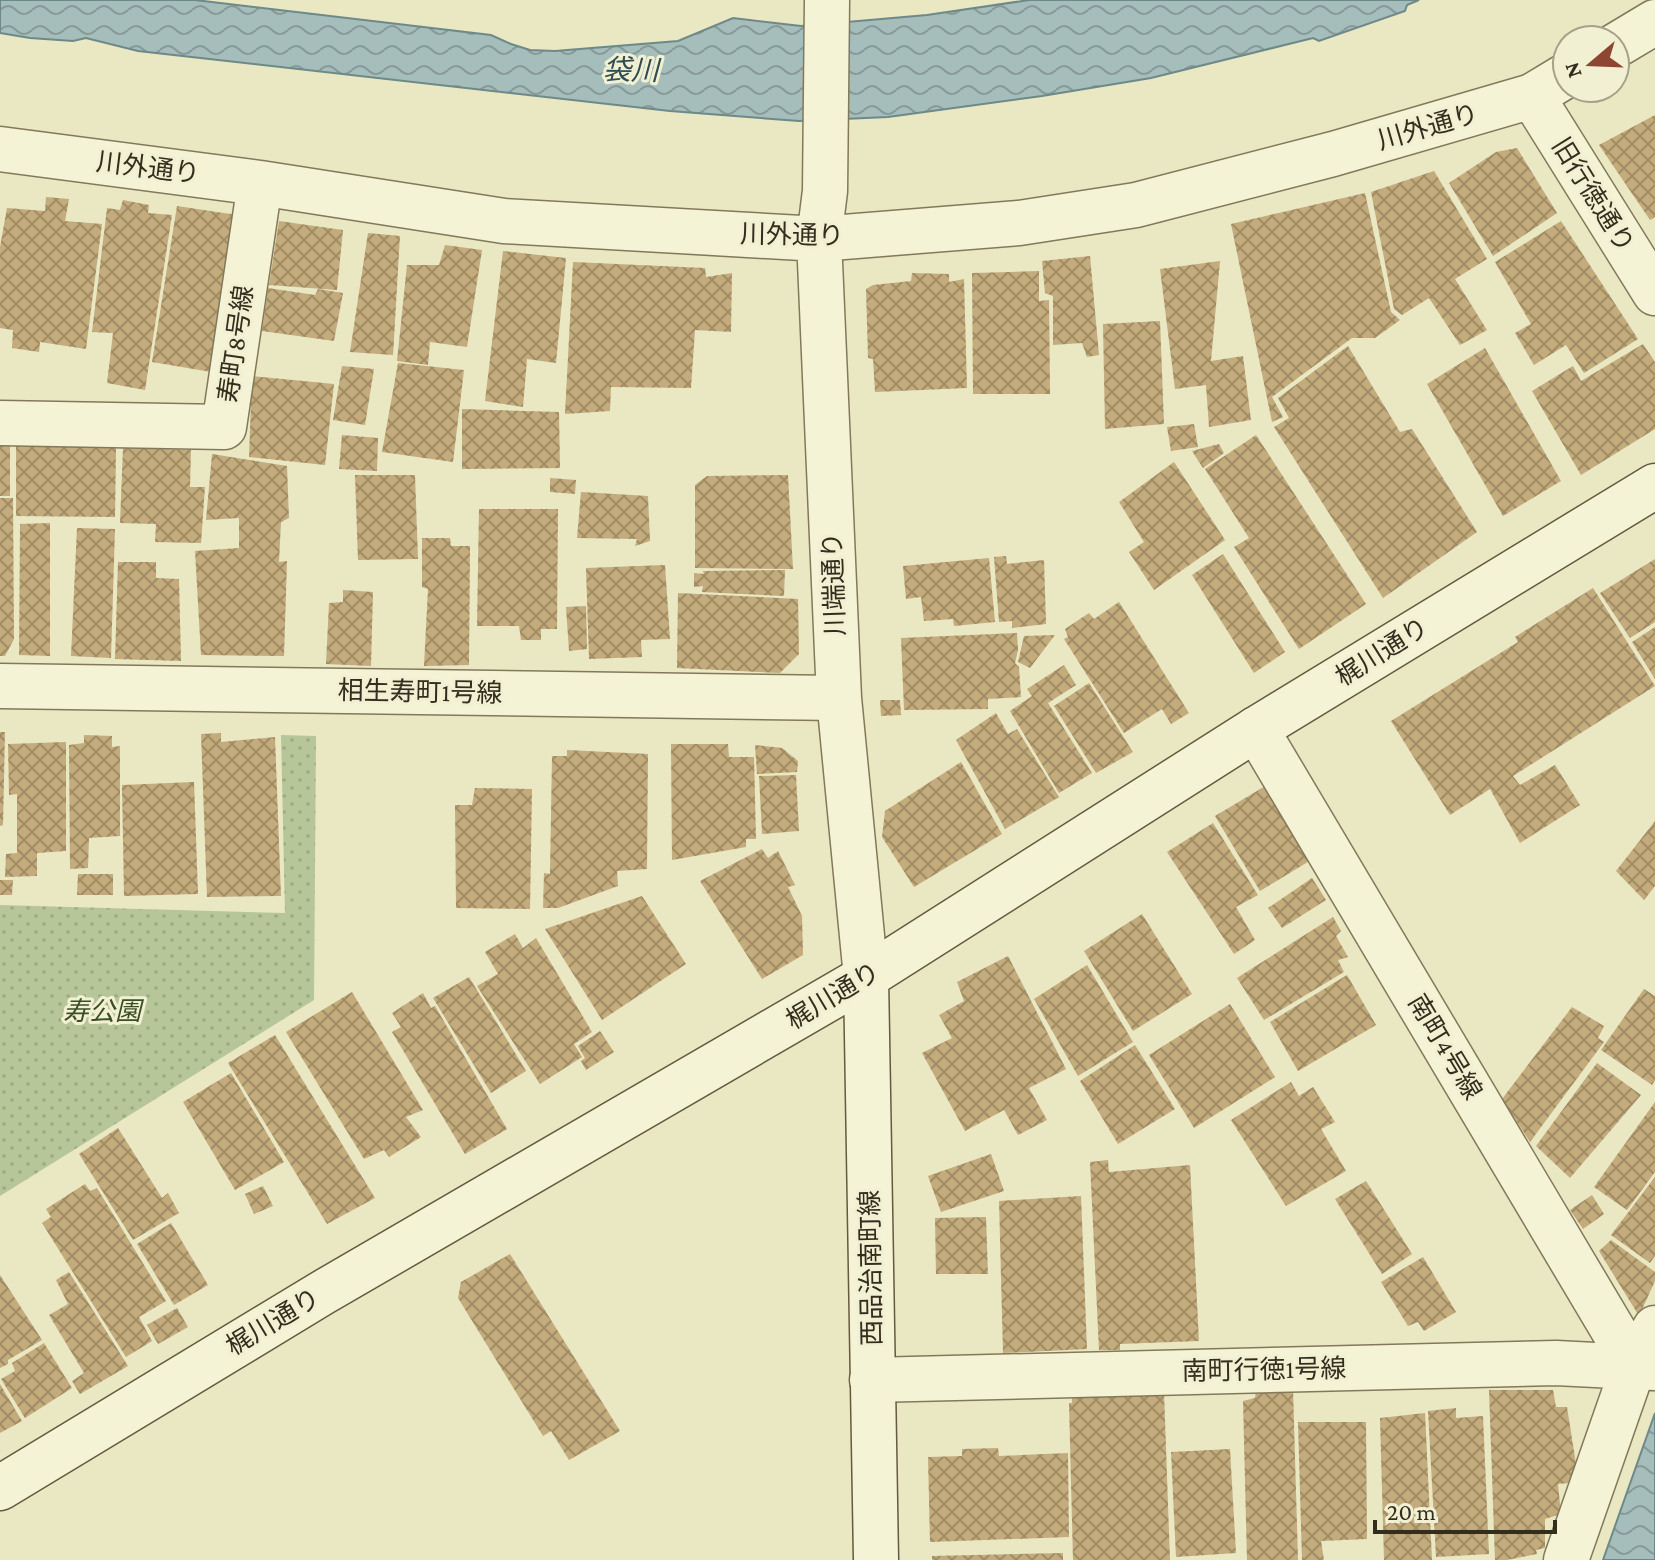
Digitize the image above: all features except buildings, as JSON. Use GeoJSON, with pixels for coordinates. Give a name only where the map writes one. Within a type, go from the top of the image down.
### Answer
{"type":"FeatureCollection","features":[{"type":"Feature","properties":{"kind":"street","name":"川端通り"},"geometry":{"type":"LineString","coordinates":[[827,0],[825,191],[819,239],[839,698],[866,977]]}},
{"type":"Feature","properties":{"kind":"street"},"geometry":{"type":"LineString","coordinates":[[1631,36],[1655,22]]}},
{"type":"Feature","properties":{"kind":"street","name":"川外通り"},"geometry":{"type":"LineString","coordinates":[[0,149],[260,183],[504,221],[819,239],[1019,223],[1136,205],[1333,154],[1549,86]]}},
{"type":"Feature","properties":{"kind":"street","name":"旧行徳通り"},"geometry":{"type":"LineString","coordinates":[[1549,86],[1655,293]]}},
{"type":"Feature","properties":{"kind":"street","name":"寿町8号線"},"geometry":{"type":"LineString","coordinates":[[0,423],[224,427],[260,183]]}},
{"type":"Feature","properties":{"kind":"street","name":"梶川通り"},"geometry":{"type":"LineString","coordinates":[[0,1488],[322,1293],[866,977],[1256,729],[1655,486]]}},
{"type":"Feature","properties":{"kind":"street","name":"相生寿町1号線"},"geometry":{"type":"LineString","coordinates":[[0,686],[839,698]]}},
{"type":"Feature","properties":{"kind":"street","name":"南町4号線"},"geometry":{"type":"LineString","coordinates":[[1256,729],[1648,1354]]}},
{"type":"Feature","properties":{"kind":"street","name":"西品治南町線"},"geometry":{"type":"LineString","coordinates":[[866,977],[876,1560]]}},
{"type":"Feature","properties":{"kind":"street"},"geometry":{"type":"LineString","coordinates":[[1566,1560],[1648,1354]]}},
{"type":"Feature","properties":{"kind":"street","name":"南町行徳1号線"},"geometry":{"type":"LineString","coordinates":[[872,1380],[1556,1363],[1648,1354]]}},
{"type":"Feature","properties":{"kind":"green space","name":"寿公園"},"geometry":{"type":"Polygon","coordinates":[[[281,735],[316,736],[314,1000],[0,1196],[0,905],[285,913],[281,735]]]}},
{"type":"Feature","properties":{"kind":"water","name":"袋川"},"geometry":{"type":"Polygon","coordinates":[[[0,0],[195,0],[491,35],[530,50],[555,51],[678,41],[733,18],[801,26],[927,15],[1029,0],[1419,0],[1407,5],[1405,11],[1319,41],[1313,38],[1151,78],[888,117],[799,121],[670,111],[138,51],[86,38],[73,41],[30,38],[0,33],[0,0]]]}},
{"type":"Feature","properties":{"kind":"water"},"geometry":{"type":"Polygon","coordinates":[[[1655,1413],[1655,1560],[1603,1560],[1655,1413]]]}}]}
